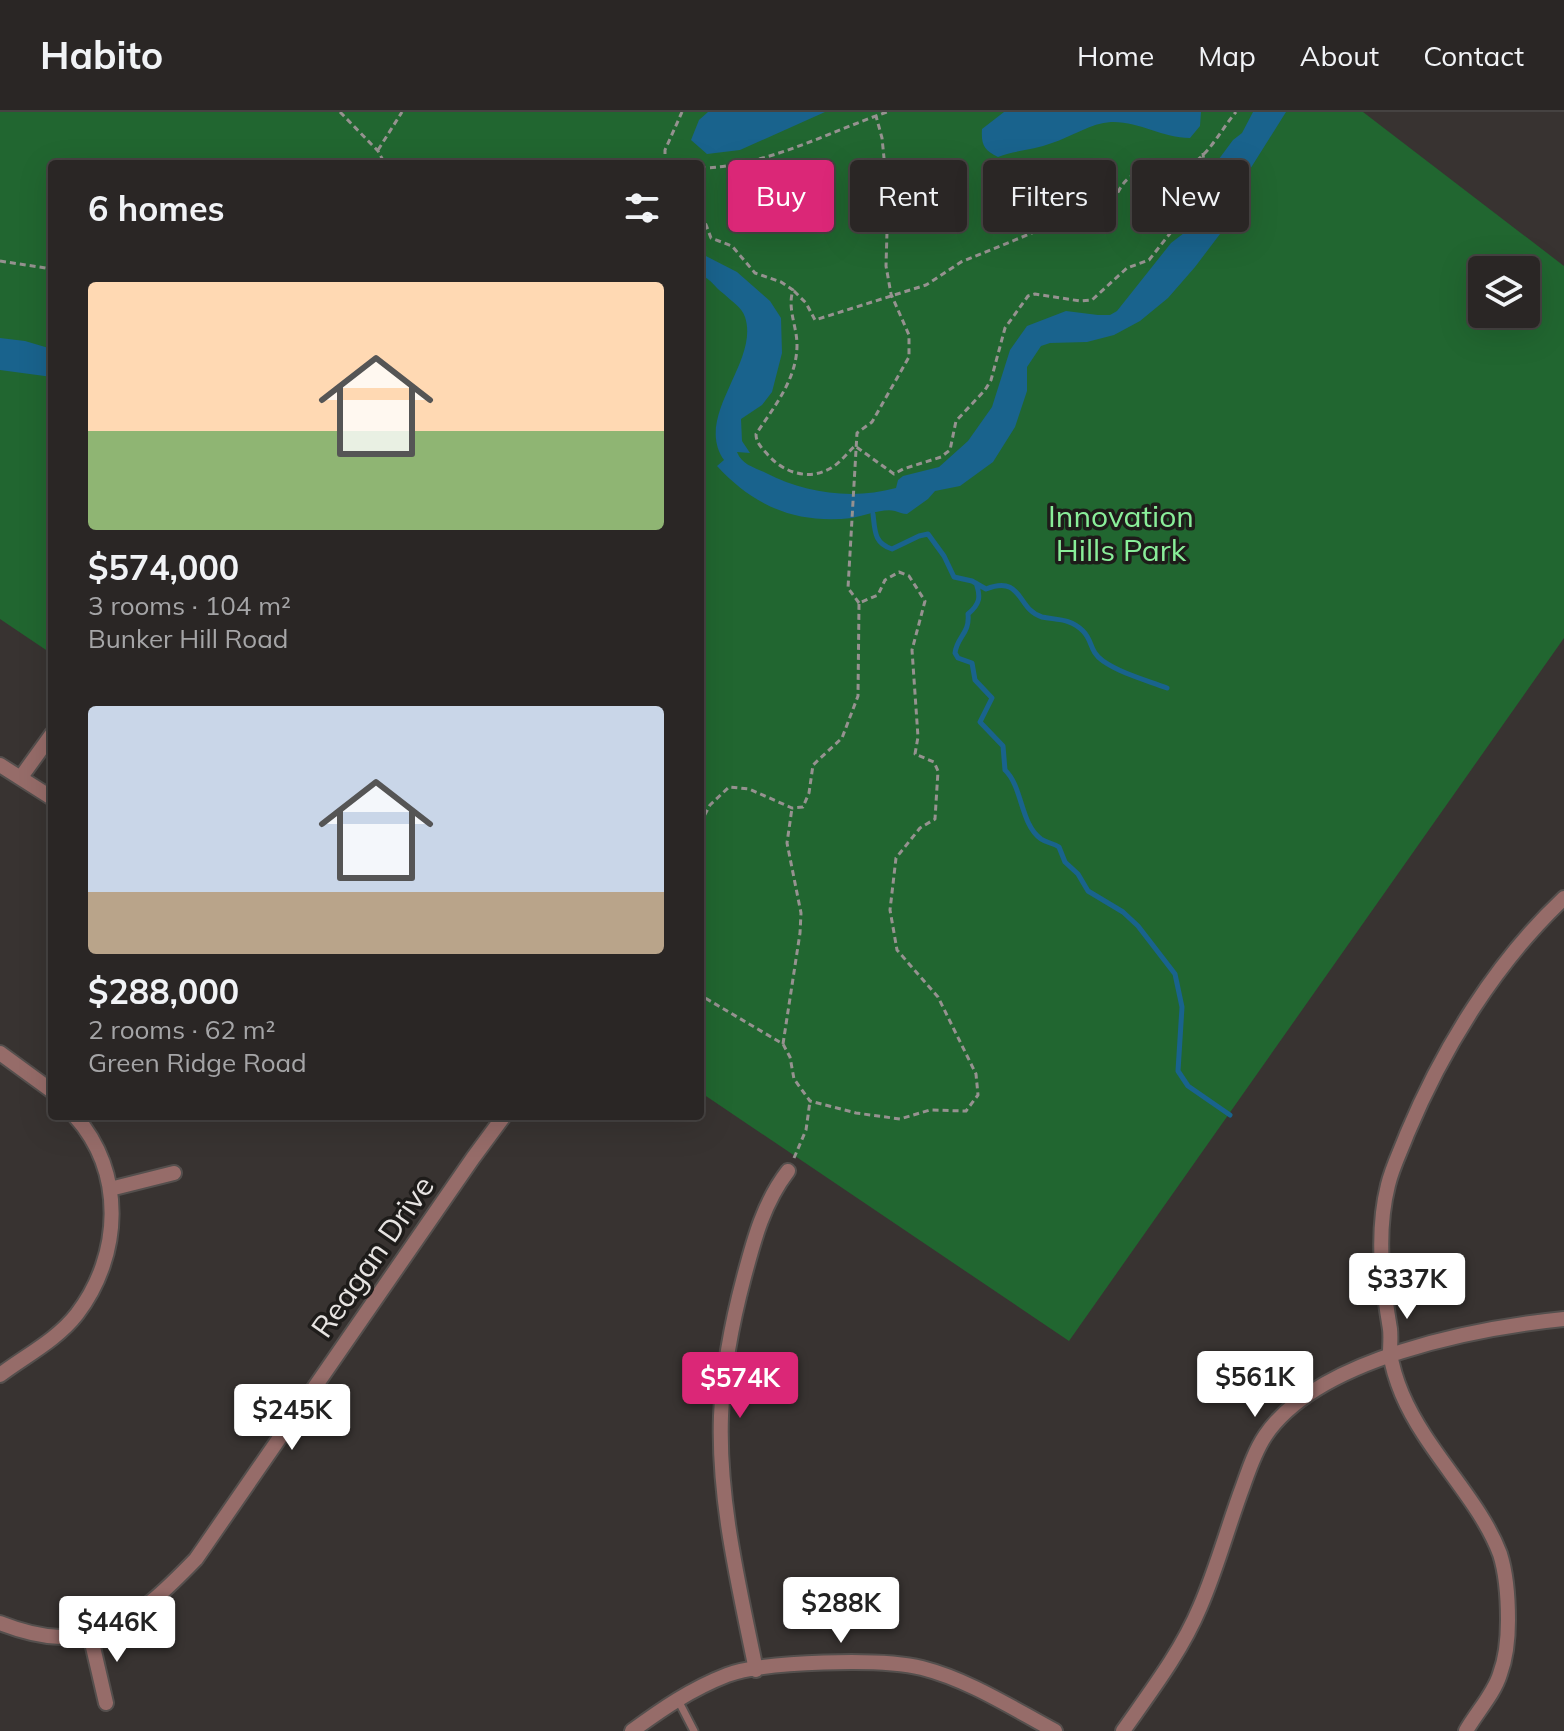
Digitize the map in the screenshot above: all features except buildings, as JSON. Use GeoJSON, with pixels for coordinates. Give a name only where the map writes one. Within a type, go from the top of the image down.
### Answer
{"type":"FeatureCollection","features":[{"type":"Feature","properties":{"kind":"street"},"geometry":{"type":"LineString","coordinates":[[21,777],[48,740]]}},
{"type":"Feature","properties":{"kind":"street"},"geometry":{"type":"LineString","coordinates":[[0,765],[48,795]]}},
{"type":"Feature","properties":{"kind":"street"},"geometry":{"type":"LineString","coordinates":[[1466,1731],[1500,1675],[1508,1633],[1508,1592],[1500,1554],[1477,1512],[1423,1436],[1402,1393],[1391,1355],[1390,1331],[1384,1307],[1380,1264],[1382,1217],[1388,1183],[1425,1093],[1469,1017],[1507,960],[1541,919],[1564,898]]}},
{"type":"Feature","properties":{"kind":"street"},"geometry":{"type":"LineString","coordinates":[[0,1053],[48,1088]]}},
{"type":"Feature","properties":{"kind":"street"},"geometry":{"type":"LineString","coordinates":[[2,1370],[62,1329],[76,1315],[106,1257],[111,1232],[107,1171],[90,1133],[79,1120]]}},
{"type":"Feature","properties":{"kind":"street","name":"Reagan Drive"},"geometry":{"type":"LineString","coordinates":[[0,1623],[50,1638],[75,1638],[90,1634],[130,1619],[144,1610],[196,1559],[501,1120]]}},
{"type":"Feature","properties":{"kind":"street"},"geometry":{"type":"LineString","coordinates":[[756,1670],[730,1544],[721,1412],[735,1310],[750,1254],[773,1190],[788,1171]]}},
{"type":"Feature","properties":{"kind":"street"},"geometry":{"type":"LineString","coordinates":[[110,1189],[174,1173]]}},
{"type":"Feature","properties":{"kind":"street"},"geometry":{"type":"LineString","coordinates":[[1123,1731],[1175,1657],[1200,1607],[1251,1464],[1265,1436],[1288,1407],[1353,1370],[1391,1355],[1514,1325],[1564,1319]]}},
{"type":"Feature","properties":{"kind":"street"},"geometry":{"type":"LineString","coordinates":[[90,1634],[106,1703]]}},
{"type":"Feature","properties":{"kind":"street"},"geometry":{"type":"LineString","coordinates":[[632,1731],[678,1698],[729,1674],[831,1663],[920,1668],[1008,1704],[1055,1731]]}},
{"type":"Feature","properties":{"kind":"lane"},"geometry":{"type":"LineString","coordinates":[[678,1698],[694,1731]]}},
{"type":"Feature","properties":{"kind":"path"},"geometry":{"type":"LineString","coordinates":[[340,112],[383,160]]}},
{"type":"Feature","properties":{"kind":"path"},"geometry":{"type":"LineString","coordinates":[[378,151],[402,112]]}},
{"type":"Feature","properties":{"kind":"path"},"geometry":{"type":"LineString","coordinates":[[665,160],[665,150],[682,112]]}},
{"type":"Feature","properties":{"kind":"path"},"geometry":{"type":"LineString","coordinates":[[704,168],[773,154],[887,112]]}},
{"type":"Feature","properties":{"kind":"path"},"geometry":{"type":"LineString","coordinates":[[704,220],[711,238],[732,246],[755,273],[781,282],[793,290],[806,303],[815,320],[926,285],[961,262],[1037,231],[1103,212],[1111,208],[1119,188],[1129,178],[1149,167],[1191,164],[1236,112]]}},
{"type":"Feature","properties":{"kind":"path"},"geometry":{"type":"LineString","coordinates":[[704,816],[710,805],[729,787],[749,789],[792,808],[803,807],[809,793],[813,765],[842,738],[858,696],[859,603],[848,588],[855,446],[857,433],[872,422],[909,357],[909,335],[891,294],[886,266],[887,232],[881,197],[885,168],[876,116]]}},
{"type":"Feature","properties":{"kind":"path"},"geometry":{"type":"LineString","coordinates":[[855,446],[894,474],[941,457],[950,450],[956,421],[991,380],[1005,328],[1023,301],[1035,294],[1092,300],[1127,268],[1149,260],[1198,198],[1203,153]]}},
{"type":"Feature","properties":{"kind":"path"},"geometry":{"type":"LineString","coordinates":[[0,261],[48,268]]}},
{"type":"Feature","properties":{"kind":"path"},"geometry":{"type":"LineString","coordinates":[[793,290],[790,300],[797,345],[793,377],[756,434],[757,442],[775,462],[794,474],[817,473],[832,467],[855,446]]}},
{"type":"Feature","properties":{"kind":"path"},"geometry":{"type":"LineString","coordinates":[[704,997],[783,1044],[790,1057],[794,1079],[810,1101],[856,1113],[900,1119],[930,1110],[966,1111],[978,1095],[976,1074],[938,997],[897,950],[890,910],[896,858],[920,828],[935,819],[938,771],[934,762],[915,754],[918,737],[912,650],[925,601],[909,576],[899,572],[885,580],[878,595],[859,603]]}},
{"type":"Feature","properties":{"kind":"path"},"geometry":{"type":"LineString","coordinates":[[783,1044],[801,913],[787,843],[792,808]]}},
{"type":"Feature","properties":{"kind":"path"},"geometry":{"type":"LineString","coordinates":[[788,1171],[806,1130],[810,1101]]}},
{"type":"Feature","properties":{"kind":"green space","name":"Innovation Hills Park"},"geometry":{"type":"Polygon","coordinates":[[[0,112],[1363,112],[1564,266],[1564,638],[1069,1341],[704,1095],[704,160],[48,160],[48,651],[0,619],[0,112]]]}},
{"type":"Feature","properties":{"kind":"water"},"geometry":{"type":"Polygon","coordinates":[[[708,112],[825,112],[740,150],[707,154],[691,140],[699,120],[708,112]]]}},
{"type":"Feature","properties":{"kind":"water"},"geometry":{"type":"Polygon","coordinates":[[[1004,112],[1201,112],[1200,126],[1190,138],[1111,122],[1045,145],[998,157],[984,146],[982,129],[1004,112]]]}},
{"type":"Feature","properties":{"kind":"water"},"geometry":{"type":"Polygon","coordinates":[[[1253,112],[1286,112],[1249,171],[1249,160],[1218,160],[1242,133],[1253,112]]]}},
{"type":"Feature","properties":{"kind":"water"},"geometry":{"type":"Polygon","coordinates":[[[1185,232],[1221,232],[1168,298],[1140,321],[1114,335],[1087,342],[1041,346],[1027,367],[1027,391],[1015,427],[993,462],[960,486],[935,491],[907,514],[885,511],[832,519],[795,515],[778,510],[746,492],[717,466],[724,460],[717,443],[716,425],[744,352],[747,334],[741,310],[704,277],[704,255],[737,272],[770,301],[781,318],[782,353],[772,392],[762,405],[741,419],[742,441],[750,453],[737,452],[742,460],[781,480],[813,490],[863,494],[896,488],[903,476],[939,467],[968,441],[992,407],[1010,350],[1027,326],[1066,311],[1110,315],[1117,311],[1171,243],[1185,232]]]}},
{"type":"Feature","properties":{"kind":"water"},"geometry":{"type":"Polygon","coordinates":[[[0,338],[48,348],[48,376],[0,370],[0,338]]]}},
{"type":"Feature","properties":{"kind":"waterway"},"geometry":{"type":"LineString","coordinates":[[873,514],[876,536],[886,546],[892,549],[928,534],[954,577],[972,581],[986,589],[998,586],[1013,589],[1034,613],[1078,627],[1086,635],[1095,654],[1110,666],[1167,688]]}},
{"type":"Feature","properties":{"kind":"waterway"},"geometry":{"type":"LineString","coordinates":[[976,583],[978,600],[968,614],[967,626],[955,653],[958,658],[972,663],[975,680],[992,698],[980,722],[1003,746],[1005,770],[1011,777],[1034,832],[1059,847],[1065,862],[1078,874],[1088,891],[1123,912],[1138,926],[1175,974],[1182,1007],[1178,1071],[1188,1086],[1230,1115]]}}]}
